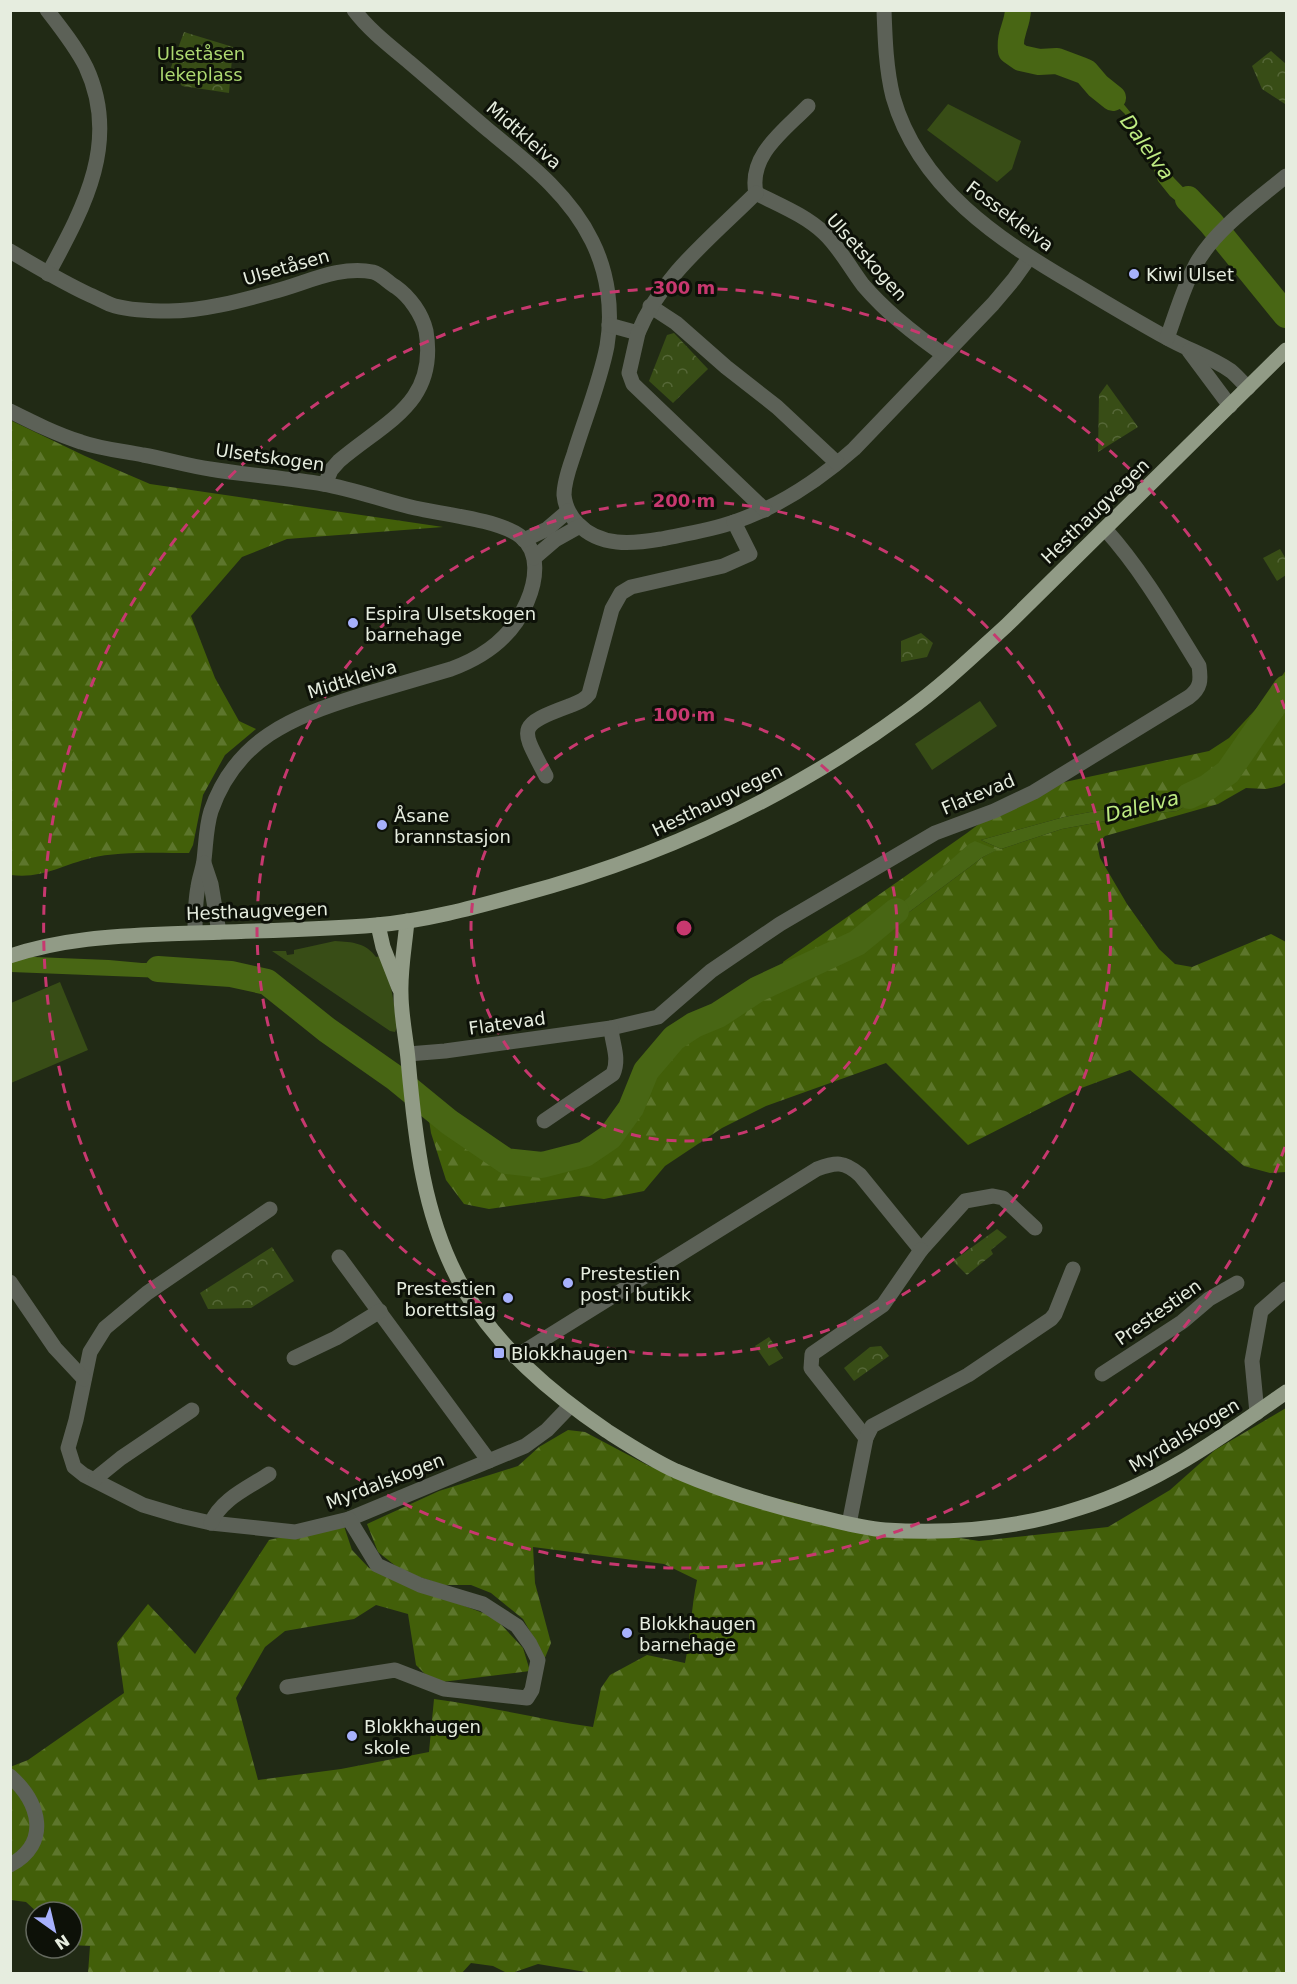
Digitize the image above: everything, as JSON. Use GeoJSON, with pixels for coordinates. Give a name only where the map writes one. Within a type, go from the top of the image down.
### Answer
{"type":"FeatureCollection","features":[{"type":"Feature","properties":{"kind":"main road","name":"Hesthaugvegen"},"geometry":{"type":"LineString","coordinates":[[15,954],[48,945],[85,939],[195,932],[302,930],[407,921],[469,909],[547,888],[663,849],[718,825],[792,787],[910,710],[1006,626],[1287,350]]}},
{"type":"Feature","properties":{"kind":"main road"},"geometry":{"type":"LineString","coordinates":[[407,921],[401,994],[408,1054]]}},
{"type":"Feature","properties":{"kind":"main road"},"geometry":{"type":"LineString","coordinates":[[378,925],[383,947],[401,994]]}},
{"type":"Feature","properties":{"kind":"main road","name":"Myrdalskogen"},"geometry":{"type":"LineString","coordinates":[[408,1054],[416,1130],[426,1192],[435,1225],[464,1289],[485,1321],[516,1357],[570,1406],[629,1445],[674,1470],[756,1501],[882,1530],[946,1532],[1004,1527],[1078,1509],[1147,1482],[1177,1466],[1287,1392]]}},
{"type":"Feature","properties":{"kind":"street"},"geometry":{"type":"LineString","coordinates":[[47,10],[86,67],[94,90],[100,138],[98,160],[85,200],[48,274]]}},
{"type":"Feature","properties":{"kind":"street","name":"Midtkleiva"},"geometry":{"type":"LineString","coordinates":[[354,10],[396,51],[547,180],[572,207],[600,258],[608,292],[609,325],[601,368],[565,488],[564,496],[568,511]]}},
{"type":"Feature","properties":{"kind":"street","name":"Fossekleiva"},"geometry":{"type":"LineString","coordinates":[[884,10],[890,81],[898,112],[914,146],[935,178],[963,208],[1029,258],[1189,351],[1202,355],[1231,372],[1248,388]]}},
{"type":"Feature","properties":{"kind":"street"},"geometry":{"type":"LineString","coordinates":[[765,510],[633,384],[630,368],[638,333],[650,306],[670,279],[756,193],[756,170],[764,152],[808,106]]}},
{"type":"Feature","properties":{"kind":"street"},"geometry":{"type":"LineString","coordinates":[[1167,338],[1195,266],[1211,244],[1287,176]]}},
{"type":"Feature","properties":{"kind":"street","name":"Ulsetskogen"},"geometry":{"type":"LineString","coordinates":[[756,193],[806,220],[824,233],[864,286],[889,312],[944,354]]}},
{"type":"Feature","properties":{"kind":"street","name":"Ulsetåsen"},"geometry":{"type":"LineString","coordinates":[[10,251],[48,274],[115,306],[169,311],[229,303],[345,271],[375,273],[408,296],[424,325],[428,344],[424,382],[418,394],[403,410],[339,460],[331,470],[325,484]]}},
{"type":"Feature","properties":{"kind":"street"},"geometry":{"type":"LineString","coordinates":[[580,526],[555,540],[534,558],[524,540],[547,529],[568,511],[580,526],[597,538],[623,543],[657,540],[734,522],[765,510],[794,493],[837,463],[878,424],[993,304],[1029,258]]}},
{"type":"Feature","properties":{"kind":"street"},"geometry":{"type":"LineString","coordinates":[[650,306],[676,323],[771,402],[837,463]]}},
{"type":"Feature","properties":{"kind":"street"},"geometry":{"type":"LineString","coordinates":[[609,325],[638,333]]}},
{"type":"Feature","properties":{"kind":"street","name":"Fossekleiva"},"geometry":{"type":"LineString","coordinates":[[1189,351],[1230,406]]}},
{"type":"Feature","properties":{"kind":"street","name":"Ulsetskogen"},"geometry":{"type":"LineString","coordinates":[[10,411],[48,430],[84,443],[208,469],[325,484],[411,507],[498,525],[524,540]]}},
{"type":"Feature","properties":{"kind":"street"},"geometry":{"type":"LineString","coordinates":[[546,776],[529,741],[528,726],[536,719],[582,701],[589,694],[609,617],[617,597],[631,587],[723,566],[750,554],[734,522]]}},
{"type":"Feature","properties":{"kind":"street","name":"Flatevad"},"geometry":{"type":"LineString","coordinates":[[408,1054],[611,1028],[658,1017],[711,971],[780,924],[935,833],[994,811],[1034,792],[1195,692],[1201,680],[1198,666],[1147,584],[1121,546],[1105,529]]}},
{"type":"Feature","properties":{"kind":"street","name":"Midtkleiva"},"geometry":{"type":"LineString","coordinates":[[195,932],[195,909],[198,884],[204,863],[207,827],[217,795],[226,779],[253,747],[274,730],[304,714],[451,669],[483,655],[509,632],[520,616],[533,586],[534,558]]}},
{"type":"Feature","properties":{"kind":"street","name":"Midtkleiva"},"geometry":{"type":"LineString","coordinates":[[204,863],[211,884],[219,932]]}},
{"type":"Feature","properties":{"kind":"street"},"geometry":{"type":"LineString","coordinates":[[544,1121],[613,1074],[617,1058],[611,1028]]}},
{"type":"Feature","properties":{"kind":"street"},"geometry":{"type":"LineString","coordinates":[[516,1357],[817,1169],[833,1163],[849,1166],[860,1175],[921,1250]]}},
{"type":"Feature","properties":{"kind":"street"},"geometry":{"type":"LineString","coordinates":[[866,1438],[811,1368],[812,1354],[883,1305],[921,1250],[965,1201],[993,1196],[1003,1198],[1035,1228]]}},
{"type":"Feature","properties":{"kind":"street","name":"Myrdalskogen"},"geometry":{"type":"LineString","coordinates":[[270,1209],[147,1293],[105,1328],[90,1352],[68,1448],[74,1467],[84,1475],[143,1505],[180,1516],[211,1523],[295,1532],[349,1519],[525,1446],[548,1430],[570,1406]]}},
{"type":"Feature","properties":{"kind":"street"},"geometry":{"type":"LineString","coordinates":[[339,1257],[489,1461]]}},
{"type":"Feature","properties":{"kind":"street"},"geometry":{"type":"LineString","coordinates":[[849,1524],[866,1438],[872,1426],[968,1375],[1051,1319],[1072,1269]]}},
{"type":"Feature","properties":{"kind":"street"},"geometry":{"type":"LineString","coordinates":[[10,1282],[55,1348],[84,1379]]}},
{"type":"Feature","properties":{"kind":"street","name":"Prestestien"},"geometry":{"type":"LineString","coordinates":[[1102,1374],[1182,1322],[1209,1299],[1237,1283]]}},
{"type":"Feature","properties":{"kind":"street"},"geometry":{"type":"LineString","coordinates":[[1257,1413],[1252,1361],[1261,1311],[1287,1289]]}},
{"type":"Feature","properties":{"kind":"street"},"geometry":{"type":"LineString","coordinates":[[294,1358],[336,1338],[380,1311]]}},
{"type":"Feature","properties":{"kind":"street"},"geometry":{"type":"LineString","coordinates":[[95,1479],[121,1458],[192,1410]]}},
{"type":"Feature","properties":{"kind":"street"},"geometry":{"type":"LineString","coordinates":[[211,1523],[216,1511],[225,1503],[269,1474]]}},
{"type":"Feature","properties":{"kind":"street"},"geometry":{"type":"LineString","coordinates":[[287,1687],[395,1670],[444,1689],[526,1698],[532,1690],[538,1660],[517,1626],[483,1605],[420,1586],[377,1565],[349,1519]]}},
{"type":"Feature","properties":{"kind":"street"},"geometry":{"type":"LineString","coordinates":[[10,1776],[28,1795],[38,1820],[33,1844],[20,1860],[10,1865]]}},
{"type":"Feature","properties":{"kind":"green space","name":"Ulsetåsen lekeplass"},"geometry":{"type":"Polygon","coordinates":[[[184,32],[233,47],[229,93],[182,86],[170,70],[184,32]]]}},
{"type":"Feature","properties":{"kind":"green space"},"geometry":{"type":"Polygon","coordinates":[[[1271,51],[1286,64],[1285,104],[1262,89],[1252,66],[1271,51]]]}},
{"type":"Feature","properties":{"kind":"green space"},"geometry":{"type":"Polygon","coordinates":[[[948,104],[1021,141],[1012,169],[997,182],[927,130],[948,104]]]}},
{"type":"Feature","properties":{"kind":"green space"},"geometry":{"type":"Polygon","coordinates":[[[674,333],[708,369],[673,403],[649,381],[667,335],[674,333]]]}},
{"type":"Feature","properties":{"kind":"green space"},"geometry":{"type":"Polygon","coordinates":[[[1107,384],[1138,427],[1098,452],[1099,395],[1107,384]]]}},
{"type":"Feature","properties":{"kind":"green space"},"geometry":{"type":"Polygon","coordinates":[[[10,420],[150,484],[443,527],[287,539],[242,557],[191,616],[215,678],[239,721],[256,729],[225,755],[203,795],[193,845],[189,853],[114,854],[91,858],[42,873],[11,875],[10,420]]]}},
{"type":"Feature","properties":{"kind":"green space"},"geometry":{"type":"Polygon","coordinates":[[[1280,549],[1286,559],[1286,575],[1277,581],[1263,558],[1280,549]]]}},
{"type":"Feature","properties":{"kind":"green space"},"geometry":{"type":"Polygon","coordinates":[[[921,633],[933,643],[927,657],[901,662],[901,641],[921,633]]]}},
{"type":"Feature","properties":{"kind":"green space"},"geometry":{"type":"Polygon","coordinates":[[[1286,670],[1286,782],[1266,789],[1246,788],[1218,804],[1105,836],[1097,844],[1100,858],[1127,904],[1159,949],[1175,964],[1192,967],[1271,934],[1286,942],[1286,1172],[1270,1173],[1244,1166],[1130,1070],[1076,1090],[968,1145],[886,1063],[766,1106],[722,1128],[665,1166],[644,1191],[604,1199],[581,1196],[489,1209],[464,1204],[446,1180],[429,1120],[494,1164],[525,1174],[541,1174],[575,1167],[606,1153],[619,1144],[678,1039],[788,982],[783,962],[1023,791],[1209,751],[1229,738],[1269,695],[1286,670]],[[1217,773],[1197,787],[1122,806],[1064,817],[981,840],[1001,849],[1062,829],[1138,815],[1177,811],[1221,786],[1217,773]],[[969,845],[870,931],[885,930],[983,857],[996,850],[969,845]]]}},
{"type":"Feature","properties":{"kind":"green space"},"geometry":{"type":"Polygon","coordinates":[[[980,701],[997,726],[932,770],[915,744],[980,701]]]}},
{"type":"Feature","properties":{"kind":"green space"},"geometry":{"type":"Polygon","coordinates":[[[335,941],[359,944],[376,957],[381,956],[392,991],[397,1027],[395,1032],[390,1031],[272,951],[286,951],[287,955],[294,954],[294,950],[335,941]]]}},
{"type":"Feature","properties":{"kind":"green space"},"geometry":{"type":"Polygon","coordinates":[[[60,982],[88,1050],[11,1083],[11,1003],[60,982]]]}},
{"type":"Feature","properties":{"kind":"green space"},"geometry":{"type":"Polygon","coordinates":[[[997,1229],[1007,1237],[991,1250],[993,1254],[967,1275],[953,1261],[997,1229]]]}},
{"type":"Feature","properties":{"kind":"green space"},"geometry":{"type":"Polygon","coordinates":[[[272,1247],[294,1281],[251,1308],[208,1309],[200,1293],[272,1247]]]}},
{"type":"Feature","properties":{"kind":"green space"},"geometry":{"type":"Polygon","coordinates":[[[769,1337],[783,1358],[769,1366],[755,1346],[769,1337]]]}},
{"type":"Feature","properties":{"kind":"green space"},"geometry":{"type":"Polygon","coordinates":[[[881,1346],[889,1356],[854,1381],[844,1368],[870,1347],[881,1346]]]}},
{"type":"Feature","properties":{"kind":"green space"},"geometry":{"type":"Polygon","coordinates":[[[1286,1408],[1286,1973],[598,1974],[538,1964],[509,1974],[493,1966],[471,1963],[461,1974],[88,1973],[90,1946],[84,1946],[84,1900],[11,1900],[10,1767],[28,1760],[124,1693],[117,1643],[148,1604],[195,1654],[269,1540],[343,1523],[352,1550],[369,1568],[494,1617],[523,1648],[530,1671],[434,1683],[416,1665],[408,1614],[376,1605],[354,1619],[285,1631],[265,1647],[236,1698],[258,1780],[341,1769],[429,1752],[434,1699],[593,1727],[601,1688],[610,1675],[647,1655],[685,1663],[697,1580],[664,1564],[533,1547],[535,1583],[551,1643],[540,1670],[540,1649],[523,1619],[491,1593],[471,1585],[443,1585],[402,1571],[378,1552],[367,1524],[439,1491],[518,1466],[539,1447],[568,1430],[585,1432],[649,1466],[752,1496],[788,1501],[860,1522],[979,1541],[1108,1527],[1170,1490],[1215,1450],[1286,1408]]]}},
{"type":"Feature","properties":{"kind":"water"},"geometry":{"type":"Polygon","coordinates":[[[1093,73],[1094,79],[1117,96],[1135,118],[1140,133],[1174,178],[1203,208],[1217,218],[1207,226],[1170,196],[1158,181],[1154,170],[1141,151],[1138,139],[1125,114],[1103,93],[1086,81],[1084,74],[1093,73]]]}},
{"type":"Feature","properties":{"kind":"water"},"geometry":{"type":"Polygon","coordinates":[[[1217,773],[1221,786],[1177,811],[1138,815],[1062,829],[1001,849],[981,840],[1064,817],[1122,806],[1197,787],[1217,773]]]}},
{"type":"Feature","properties":{"kind":"water"},"geometry":{"type":"Polygon","coordinates":[[[975,841],[997,850],[983,857],[885,930],[870,931],[969,844],[975,841]]]}},
{"type":"Feature","properties":{"kind":"water"},"geometry":{"type":"Polygon","coordinates":[[[10,956],[142,963],[198,963],[189,979],[11,972],[10,956]]]}},
{"type":"Feature","properties":{"kind":"waterway","name":"Dalelva"},"geometry":{"type":"LineString","coordinates":[[1018,10],[1011,39],[1011,51],[1021,58],[1039,62],[1057,61],[1086,72],[1113,98]]}},
{"type":"Feature","properties":{"kind":"waterway","name":"Dalelva"},"geometry":{"type":"LineString","coordinates":[[1188,199],[1211,223],[1286,315]]}},
{"type":"Feature","properties":{"kind":"waterway","name":"Dalelva"},"geometry":{"type":"LineString","coordinates":[[1189,796],[1208,787],[1228,772],[1286,688]]}},
{"type":"Feature","properties":{"kind":"waterway"},"geometry":{"type":"LineString","coordinates":[[158,969],[231,974],[267,982],[327,1030],[394,1077],[449,1122],[506,1161],[542,1165],[585,1154],[610,1137],[631,1108],[646,1071],[674,1038],[694,1025],[718,1015],[758,989],[857,943],[896,911]]}},
{"type":"Feature","properties":{"kind":"place","name":"Kiwi Ulset"},"geometry":{"type":"Point","coordinates":[1134,274]}},
{"type":"Feature","properties":{"kind":"place","name":"Espira Ulsetskogen barnehage"},"geometry":{"type":"Point","coordinates":[353,623]}},
{"type":"Feature","properties":{"kind":"place","name":"Åsane brannstasjon"},"geometry":{"type":"Point","coordinates":[382,825]}},
{"type":"Feature","properties":{"kind":"place","name":"Prestestien post i butikk"},"geometry":{"type":"Point","coordinates":[568,1283]}},
{"type":"Feature","properties":{"kind":"place","name":"Prestestien borettslag"},"geometry":{"type":"Point","coordinates":[508,1298]}},
{"type":"Feature","properties":{"kind":"place","name":"Blokkhaugen"},"geometry":{"type":"Point","coordinates":[499,1353]}},
{"type":"Feature","properties":{"kind":"place","name":"Blokkhaugen barnehage"},"geometry":{"type":"Point","coordinates":[627,1633]}},
{"type":"Feature","properties":{"kind":"place","name":"Blokkhaugen skole"},"geometry":{"type":"Point","coordinates":[352,1736]}}]}
